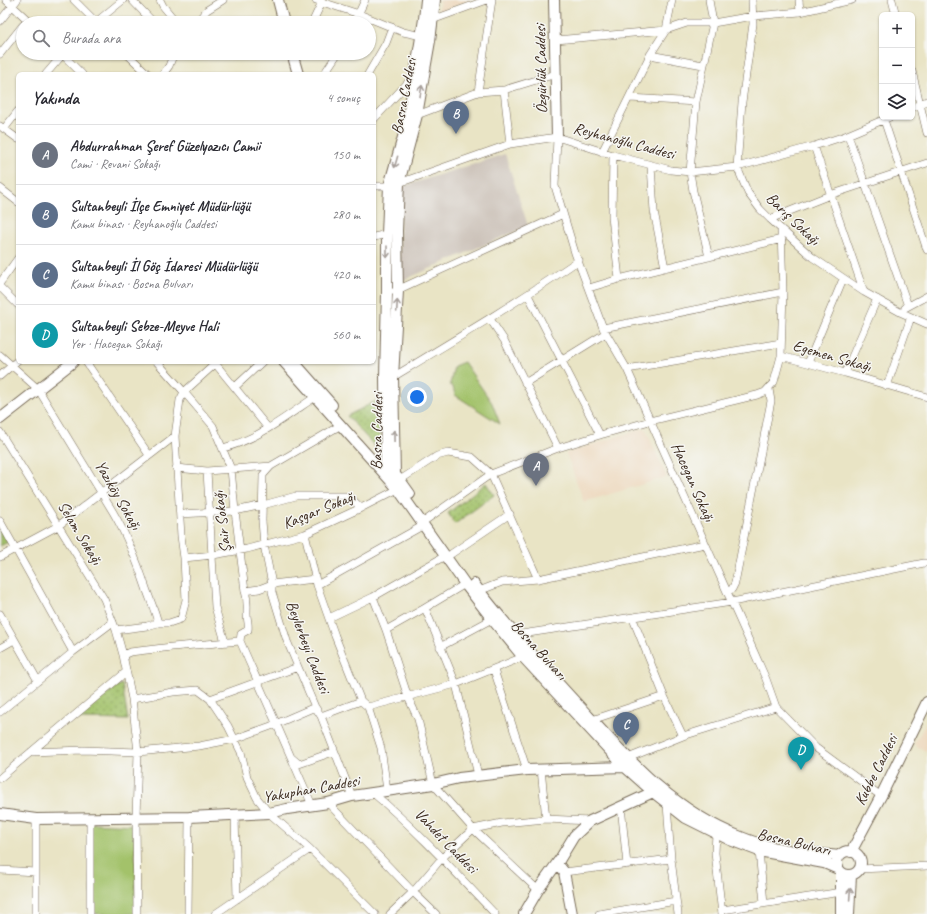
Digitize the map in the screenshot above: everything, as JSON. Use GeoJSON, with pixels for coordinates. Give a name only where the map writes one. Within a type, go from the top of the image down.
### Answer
{"type":"FeatureCollection","features":[{"type":"Feature","properties":{"kind":"main road"},"geometry":{"type":"LineString","coordinates":[[278,0],[282,16]]}},
{"type":"Feature","properties":{"kind":"main road","name":"Basra Caddesi"},"geometry":{"type":"LineString","coordinates":[[389,377],[398,291],[397,231],[394,184],[418,115],[428,20],[427,0]]}},
{"type":"Feature","properties":{"kind":"main road","name":"Özgürlük Caddesi"},"geometry":{"type":"LineString","coordinates":[[554,0],[558,137]]}},
{"type":"Feature","properties":{"kind":"main road","name":"Basra Caddesi"},"geometry":{"type":"LineString","coordinates":[[393,477],[389,377],[387,234],[394,184],[407,123],[422,36],[428,20]]}},
{"type":"Feature","properties":{"kind":"main road"},"geometry":{"type":"LineString","coordinates":[[293,60],[296,72]]}},
{"type":"Feature","properties":{"kind":"main road"},"geometry":{"type":"LineString","coordinates":[[0,419],[70,364]]}},
{"type":"Feature","properties":{"kind":"main road","name":"Bosna Bulvarı"},"geometry":{"type":"LineString","coordinates":[[286,364],[341,425],[393,477]]}},
{"type":"Feature","properties":{"kind":"main road","name":"Bosna Bulvarı"},"geometry":{"type":"LineString","coordinates":[[296,364],[393,477],[448,555],[515,636],[592,720],[653,792],[686,818],[730,840],[759,851],[824,863],[839,871],[842,892],[841,914]]}},
{"type":"Feature","properties":{"kind":"main road","name":"Bosna Bulvarı"},"geometry":{"type":"LineString","coordinates":[[448,555],[465,584],[523,657],[627,762],[668,795],[698,816],[716,826],[740,836],[772,847],[839,856]]}},
{"type":"Feature","properties":{"kind":"main road","name":"Kubbe Caddesi"},"geometry":{"type":"LineString","coordinates":[[851,852],[881,796],[927,702]]}},
{"type":"Feature","properties":{"kind":"main road","name":"Yakuphan Caddesi"},"geometry":{"type":"LineString","coordinates":[[0,814],[36,820],[189,817],[269,813],[328,803],[352,796],[433,784],[478,775],[627,762]]}},
{"type":"Feature","properties":{"kind":"main road"},"geometry":{"type":"LineString","coordinates":[[524,914],[574,836],[590,821],[653,792]]}},
{"type":"Feature","properties":{"kind":"main road"},"geometry":{"type":"LineString","coordinates":[[851,852],[859,859],[860,866],[855,872],[847,875],[839,871],[837,862],[839,856],[844,853],[851,852]]}},
{"type":"Feature","properties":{"kind":"main road"},"geometry":{"type":"LineString","coordinates":[[556,863],[564,872],[572,914]]}},
{"type":"Feature","properties":{"kind":"main road"},"geometry":{"type":"LineString","coordinates":[[848,914],[855,872]]}},
{"type":"Feature","properties":{"kind":"street"},"geometry":{"type":"LineString","coordinates":[[6,0],[14,3],[22,16]]}},
{"type":"Feature","properties":{"kind":"street"},"geometry":{"type":"LineString","coordinates":[[74,0],[89,16]]}},
{"type":"Feature","properties":{"kind":"street"},"geometry":{"type":"LineString","coordinates":[[104,16],[123,0]]}},
{"type":"Feature","properties":{"kind":"street"},"geometry":{"type":"LineString","coordinates":[[132,0],[147,16]]}},
{"type":"Feature","properties":{"kind":"street"},"geometry":{"type":"LineString","coordinates":[[160,0],[172,16]]}},
{"type":"Feature","properties":{"kind":"street"},"geometry":{"type":"LineString","coordinates":[[202,16],[207,10],[223,0]]}},
{"type":"Feature","properties":{"kind":"street"},"geometry":{"type":"LineString","coordinates":[[359,14],[365,0]]}},
{"type":"Feature","properties":{"kind":"street"},"geometry":{"type":"LineString","coordinates":[[428,20],[487,0]]}},
{"type":"Feature","properties":{"kind":"street"},"geometry":{"type":"LineString","coordinates":[[478,92],[492,0]]}},
{"type":"Feature","properties":{"kind":"street"},"geometry":{"type":"LineString","coordinates":[[602,152],[650,55],[666,30],[672,0]]}},
{"type":"Feature","properties":{"kind":"street"},"geometry":{"type":"LineString","coordinates":[[709,0],[713,23],[696,102],[690,172],[693,191],[709,257]]}},
{"type":"Feature","properties":{"kind":"street","name":"Barış Sokağı"},"geometry":{"type":"LineString","coordinates":[[752,0],[753,24],[742,102],[737,167],[748,193],[770,219],[812,257],[842,279],[900,312],[927,324]]}},
{"type":"Feature","properties":{"kind":"street"},"geometry":{"type":"LineString","coordinates":[[799,0],[800,12]]}},
{"type":"Feature","properties":{"kind":"street"},"geometry":{"type":"LineString","coordinates":[[556,40],[666,30],[687,23],[713,23],[753,16],[800,12],[849,0]]}},
{"type":"Feature","properties":{"kind":"street"},"geometry":{"type":"LineString","coordinates":[[892,0],[895,12]]}},
{"type":"Feature","properties":{"kind":"street"},"geometry":{"type":"LineString","coordinates":[[314,16],[319,1],[364,16]]}},
{"type":"Feature","properties":{"kind":"street"},"geometry":{"type":"LineString","coordinates":[[0,21],[14,3]]}},
{"type":"Feature","properties":{"kind":"street"},"geometry":{"type":"LineString","coordinates":[[376,21],[403,32],[422,36]]}},
{"type":"Feature","properties":{"kind":"street"},"geometry":{"type":"LineString","coordinates":[[369,72],[386,43],[392,27]]}},
{"type":"Feature","properties":{"kind":"street"},"geometry":{"type":"LineString","coordinates":[[0,54],[16,35]]}},
{"type":"Feature","properties":{"kind":"street"},"geometry":{"type":"LineString","coordinates":[[650,55],[703,65]]}},
{"type":"Feature","properties":{"kind":"street"},"geometry":{"type":"LineString","coordinates":[[48,72],[57,60]]}},
{"type":"Feature","properties":{"kind":"street"},"geometry":{"type":"LineString","coordinates":[[69,60],[80,72]]}},
{"type":"Feature","properties":{"kind":"street"},"geometry":{"type":"LineString","coordinates":[[133,60],[146,72]]}},
{"type":"Feature","properties":{"kind":"street"},"geometry":{"type":"LineString","coordinates":[[164,72],[171,60]]}},
{"type":"Feature","properties":{"kind":"street"},"geometry":{"type":"LineString","coordinates":[[325,72],[333,60]]}},
{"type":"Feature","properties":{"kind":"street"},"geometry":{"type":"LineString","coordinates":[[418,115],[478,92],[504,90],[556,74]]}},
{"type":"Feature","properties":{"kind":"street"},"geometry":{"type":"LineString","coordinates":[[376,117],[415,76]]}},
{"type":"Feature","properties":{"kind":"street"},"geometry":{"type":"LineString","coordinates":[[915,79],[924,102],[927,133]]}},
{"type":"Feature","properties":{"kind":"street"},"geometry":{"type":"LineString","coordinates":[[504,90],[510,144]]}},
{"type":"Feature","properties":{"kind":"street"},"geometry":{"type":"LineString","coordinates":[[630,98],[696,102]]}},
{"type":"Feature","properties":{"kind":"street"},"geometry":{"type":"LineString","coordinates":[[915,106],[924,102]]}},
{"type":"Feature","properties":{"kind":"street"},"geometry":{"type":"LineString","coordinates":[[16,113],[2,127],[16,138]]}},
{"type":"Feature","properties":{"kind":"street","name":"Reyhanoğlu Caddesi"},"geometry":{"type":"LineString","coordinates":[[376,186],[394,184],[510,144],[558,137],[602,152],[671,170],[690,172],[737,167],[814,146],[848,135],[882,120]]}},
{"type":"Feature","properties":{"kind":"street"},"geometry":{"type":"LineString","coordinates":[[888,120],[902,172],[927,250]]}},
{"type":"Feature","properties":{"kind":"street"},"geometry":{"type":"LineString","coordinates":[[848,135],[908,306]]}},
{"type":"Feature","properties":{"kind":"street","name":"Hacegan Sokağı"},"geometry":{"type":"LineString","coordinates":[[558,137],[555,186],[575,253],[579,260],[604,330],[627,369],[766,679],[776,707],[816,748],[881,796]]}},
{"type":"Feature","properties":{"kind":"street"},"geometry":{"type":"LineString","coordinates":[[814,146],[864,292]]}},
{"type":"Feature","properties":{"kind":"street"},"geometry":{"type":"LineString","coordinates":[[613,155],[612,217],[618,279]]}},
{"type":"Feature","properties":{"kind":"street"},"geometry":{"type":"LineString","coordinates":[[770,219],[830,195],[927,163]]}},
{"type":"Feature","properties":{"kind":"street"},"geometry":{"type":"LineString","coordinates":[[651,166],[654,211],[665,268]]}},
{"type":"Feature","properties":{"kind":"street"},"geometry":{"type":"LineString","coordinates":[[1,190],[16,201]]}},
{"type":"Feature","properties":{"kind":"street"},"geometry":{"type":"LineString","coordinates":[[387,293],[398,291],[564,214]]}},
{"type":"Feature","properties":{"kind":"street","name":"Egemen Sokağı"},"geometry":{"type":"LineString","coordinates":[[781,229],[783,292],[781,343],[782,356],[927,397]]}},
{"type":"Feature","properties":{"kind":"street"},"geometry":{"type":"LineString","coordinates":[[376,237],[387,234]]}},
{"type":"Feature","properties":{"kind":"street"},"geometry":{"type":"LineString","coordinates":[[589,288],[618,279],[782,240]]}},
{"type":"Feature","properties":{"kind":"street"},"geometry":{"type":"LineString","coordinates":[[389,377],[490,319],[579,260]]}},
{"type":"Feature","properties":{"kind":"street"},"geometry":{"type":"LineString","coordinates":[[0,283],[16,261]]}},
{"type":"Feature","properties":{"kind":"street"},"geometry":{"type":"LineString","coordinates":[[808,363],[842,279]]}},
{"type":"Feature","properties":{"kind":"street"},"geometry":{"type":"LineString","coordinates":[[0,287],[16,303]]}},
{"type":"Feature","properties":{"kind":"street"},"geometry":{"type":"LineString","coordinates":[[525,382],[561,361],[604,330],[783,292]]}},
{"type":"Feature","properties":{"kind":"street"},"geometry":{"type":"LineString","coordinates":[[528,295],[600,435]]}},
{"type":"Feature","properties":{"kind":"street"},"geometry":{"type":"LineString","coordinates":[[900,312],[927,296]]}},
{"type":"Feature","properties":{"kind":"street"},"geometry":{"type":"LineString","coordinates":[[845,373],[877,299]]}},
{"type":"Feature","properties":{"kind":"street"},"geometry":{"type":"LineString","coordinates":[[887,386],[911,317]]}},
{"type":"Feature","properties":{"kind":"street"},"geometry":{"type":"LineString","coordinates":[[490,319],[504,340],[558,448]]}},
{"type":"Feature","properties":{"kind":"street"},"geometry":{"type":"LineString","coordinates":[[627,369],[781,343]]}},
{"type":"Feature","properties":{"kind":"street","name":"Yazıköy Sokağı"},"geometry":{"type":"LineString","coordinates":[[0,355],[38,389],[102,493],[128,539],[155,609],[158,623]]}},
{"type":"Feature","properties":{"kind":"street"},"geometry":{"type":"LineString","coordinates":[[245,591],[259,589],[272,584],[316,582],[425,523],[491,474],[558,448],[650,420],[757,395],[769,389],[776,379],[782,356]]}},
{"type":"Feature","properties":{"kind":"street"},"geometry":{"type":"LineString","coordinates":[[0,376],[16,362]]}},
{"type":"Feature","properties":{"kind":"street"},"geometry":{"type":"LineString","coordinates":[[87,364],[150,455]]}},
{"type":"Feature","properties":{"kind":"street","name":"Şair Sokağı"},"geometry":{"type":"LineString","coordinates":[[160,364],[213,426],[231,469],[234,511],[245,591],[248,600],[247,616],[249,625],[248,630],[241,634],[240,641]]}},
{"type":"Feature","properties":{"kind":"street"},"geometry":{"type":"LineString","coordinates":[[116,630],[158,623],[169,623],[181,619],[186,600],[175,436],[180,400],[184,392],[214,364]]}},
{"type":"Feature","properties":{"kind":"street"},"geometry":{"type":"LineString","coordinates":[[216,364],[268,428]]}},
{"type":"Feature","properties":{"kind":"street"},"geometry":{"type":"LineString","coordinates":[[235,387],[260,364]]}},
{"type":"Feature","properties":{"kind":"street"},"geometry":{"type":"LineString","coordinates":[[727,592],[732,589],[735,583],[772,401],[769,389]]}},
{"type":"Feature","properties":{"kind":"street"},"geometry":{"type":"LineString","coordinates":[[223,448],[236,445],[268,428],[315,397]]}},
{"type":"Feature","properties":{"kind":"street"},"geometry":{"type":"LineString","coordinates":[[176,468],[207,471],[271,466],[341,425]]}},
{"type":"Feature","properties":{"kind":"street","name":"Selam Sokağı"},"geometry":{"type":"LineString","coordinates":[[0,432],[104,599],[116,630],[132,698],[138,752],[136,818],[137,914]]}},
{"type":"Feature","properties":{"kind":"street"},"geometry":{"type":"LineString","coordinates":[[0,557],[58,526],[175,436]]}},
{"type":"Feature","properties":{"kind":"street","name":"Kaşgar Sokağı"},"geometry":{"type":"LineString","coordinates":[[184,558],[240,550],[305,534],[361,508],[393,477],[437,456],[448,454],[472,457],[491,474]]}},
{"type":"Feature","properties":{"kind":"street","name":"Beylerbeyi Caddesi"},"geometry":{"type":"LineString","coordinates":[[271,466],[263,475],[262,521],[264,544],[272,584],[272,592],[287,641],[315,706],[321,716],[352,796]]}},
{"type":"Feature","properties":{"kind":"street"},"geometry":{"type":"LineString","coordinates":[[207,471],[215,607],[225,642]]}},
{"type":"Feature","properties":{"kind":"street"},"geometry":{"type":"LineString","coordinates":[[491,474],[538,579]]}},
{"type":"Feature","properties":{"kind":"street"},"geometry":{"type":"LineString","coordinates":[[180,514],[234,511],[296,496],[349,496],[361,508]]}},
{"type":"Feature","properties":{"kind":"street"},"geometry":{"type":"LineString","coordinates":[[329,618],[373,597],[448,555],[510,514]]}},
{"type":"Feature","properties":{"kind":"street"},"geometry":{"type":"LineString","coordinates":[[0,521],[73,652]]}},
{"type":"Feature","properties":{"kind":"street"},"geometry":{"type":"LineString","coordinates":[[305,534],[316,582],[361,701],[368,707],[382,748],[387,790]]}},
{"type":"Feature","properties":{"kind":"street"},"geometry":{"type":"LineString","coordinates":[[479,591],[502,582],[538,579],[705,544]]}},
{"type":"Feature","properties":{"kind":"street"},"geometry":{"type":"LineString","coordinates":[[515,636],[732,602],[927,563]]}},
{"type":"Feature","properties":{"kind":"street"},"geometry":{"type":"LineString","coordinates":[[386,630],[465,584]]}},
{"type":"Feature","properties":{"kind":"street"},"geometry":{"type":"LineString","coordinates":[[373,597],[386,630],[408,697],[418,719],[433,784],[473,829],[538,890]]}},
{"type":"Feature","properties":{"kind":"street"},"geometry":{"type":"LineString","coordinates":[[425,608],[456,684],[478,775]]}},
{"type":"Feature","properties":{"kind":"street"},"geometry":{"type":"LineString","coordinates":[[0,614],[38,681]]}},
{"type":"Feature","properties":{"kind":"street"},"geometry":{"type":"LineString","coordinates":[[633,618],[664,696],[683,736]]}},
{"type":"Feature","properties":{"kind":"street"},"geometry":{"type":"LineString","coordinates":[[440,647],[492,619]]}},
{"type":"Feature","properties":{"kind":"street"},"geometry":{"type":"LineString","coordinates":[[0,712],[73,652],[113,622]]}},
{"type":"Feature","properties":{"kind":"street"},"geometry":{"type":"LineString","coordinates":[[0,648],[14,640]]}},
{"type":"Feature","properties":{"kind":"street"},"geometry":{"type":"LineString","coordinates":[[123,655],[130,652],[240,641],[312,805]]}},
{"type":"Feature","properties":{"kind":"street"},"geometry":{"type":"LineString","coordinates":[[368,707],[456,684],[494,670],[523,657]]}},
{"type":"Feature","properties":{"kind":"street"},"geometry":{"type":"LineString","coordinates":[[210,699],[298,667]]}},
{"type":"Feature","properties":{"kind":"street"},"geometry":{"type":"LineString","coordinates":[[494,670],[527,770]]}},
{"type":"Feature","properties":{"kind":"street"},"geometry":{"type":"LineString","coordinates":[[0,778],[126,672]]}},
{"type":"Feature","properties":{"kind":"street"},"geometry":{"type":"LineString","coordinates":[[132,698],[198,690],[210,699],[235,739],[241,752],[247,777],[257,798],[269,813],[310,849],[375,914]]}},
{"type":"Feature","properties":{"kind":"street"},"geometry":{"type":"LineString","coordinates":[[592,720],[664,696]]}},
{"type":"Feature","properties":{"kind":"street"},"geometry":{"type":"LineString","coordinates":[[321,716],[361,701]]}},
{"type":"Feature","properties":{"kind":"street"},"geometry":{"type":"LineString","coordinates":[[31,752],[83,750],[138,752],[199,746],[235,739],[315,706]]}},
{"type":"Feature","properties":{"kind":"street"},"geometry":{"type":"LineString","coordinates":[[627,762],[683,736],[776,707]]}},
{"type":"Feature","properties":{"kind":"street"},"geometry":{"type":"LineString","coordinates":[[290,756],[299,764],[332,752],[337,757]]}},
{"type":"Feature","properties":{"kind":"street"},"geometry":{"type":"LineString","coordinates":[[541,769],[546,819]]}},
{"type":"Feature","properties":{"kind":"street","name":"Vahdet Caddesi"},"geometry":{"type":"LineString","coordinates":[[373,793],[401,817],[495,914]]}},
{"type":"Feature","properties":{"kind":"street"},"geometry":{"type":"LineString","coordinates":[[328,803],[436,914]]}},
{"type":"Feature","properties":{"kind":"street"},"geometry":{"type":"LineString","coordinates":[[667,804],[671,859],[678,914]]}},
{"type":"Feature","properties":{"kind":"street"},"geometry":{"type":"LineString","coordinates":[[621,806],[627,865]]}},
{"type":"Feature","properties":{"kind":"street"},"geometry":{"type":"LineString","coordinates":[[235,815],[237,899]]}},
{"type":"Feature","properties":{"kind":"street"},"geometry":{"type":"LineString","coordinates":[[188,914],[189,817]]}},
{"type":"Feature","properties":{"kind":"street"},"geometry":{"type":"LineString","coordinates":[[90,819],[90,914]]}},
{"type":"Feature","properties":{"kind":"street"},"geometry":{"type":"LineString","coordinates":[[390,914],[413,892],[442,858],[473,829],[502,823],[546,819],[590,821]]}},
{"type":"Feature","properties":{"kind":"street"},"geometry":{"type":"LineString","coordinates":[[36,820],[36,914]]}},
{"type":"Feature","properties":{"kind":"street"},"geometry":{"type":"LineString","coordinates":[[716,833],[715,853],[722,912],[764,903],[842,892]]}},
{"type":"Feature","properties":{"kind":"street"},"geometry":{"type":"LineString","coordinates":[[215,914],[310,849]]}},
{"type":"Feature","properties":{"kind":"street"},"geometry":{"type":"LineString","coordinates":[[759,851],[764,903]]}},
{"type":"Feature","properties":{"kind":"street"},"geometry":{"type":"LineString","coordinates":[[564,872],[671,859]]}},
{"type":"Feature","properties":{"kind":"street"},"geometry":{"type":"LineString","coordinates":[[855,872],[927,867]]}},
{"type":"Feature","properties":{"kind":"street"},"geometry":{"type":"LineString","coordinates":[[0,870],[36,872]]}},
{"type":"Feature","properties":{"kind":"street"},"geometry":{"type":"LineString","coordinates":[[599,914],[676,902]]}},
{"type":"Feature","properties":{"kind":"shaded area"},"geometry":{"type":"Polygon","coordinates":[[[440,0],[472,0],[438,12],[440,0]]]}},
{"type":"Feature","properties":{"kind":"shaded area"},"geometry":{"type":"Polygon","coordinates":[[[505,154],[528,226],[399,282],[401,187],[505,154]]]}},
{"type":"Feature","properties":{"kind":"shaded area"},"geometry":{"type":"Polygon","coordinates":[[[645,428],[667,477],[584,502],[566,453],[645,428]]]}},
{"type":"Feature","properties":{"kind":"shaded area"},"geometry":{"type":"Polygon","coordinates":[[[927,722],[927,752],[914,744],[927,722]]]}},
{"type":"Feature","properties":{"kind":"green space"},"geometry":{"type":"Polygon","coordinates":[[[464,362],[492,403],[500,424],[455,395],[453,387],[450,385],[454,366],[464,362]]]}},
{"type":"Feature","properties":{"kind":"green space"},"geometry":{"type":"Polygon","coordinates":[[[378,400],[381,453],[347,416],[378,400]]]}},
{"type":"Feature","properties":{"kind":"green space"},"geometry":{"type":"Polygon","coordinates":[[[486,483],[494,495],[455,524],[448,513],[486,483]]]}},
{"type":"Feature","properties":{"kind":"green space"},"geometry":{"type":"Polygon","coordinates":[[[0,527],[8,542],[0,546],[0,527]]]}},
{"type":"Feature","properties":{"kind":"green space"},"geometry":{"type":"Polygon","coordinates":[[[122,684],[128,720],[76,719],[117,686],[122,684]]]}},
{"type":"Feature","properties":{"kind":"green space"},"geometry":{"type":"Polygon","coordinates":[[[90,823],[135,825],[136,913],[92,914],[90,823]]]}},
{"type":"Feature","properties":{"kind":"place","name":"Sultanbeyli İlçe Emniyet Müdürlüğü"},"geometry":{"type":"Point","coordinates":[456,134]}},
{"type":"Feature","properties":{"kind":"place","name":"Abdurrahman Şeref Güzelyazıcı Camii"},"geometry":{"type":"Point","coordinates":[536,486]}},
{"type":"Feature","properties":{"kind":"place","name":"Sultanbeyli İl Göç İdaresi Müdürlüğü"},"geometry":{"type":"Point","coordinates":[626,745]}},
{"type":"Feature","properties":{"kind":"place","name":"Sultanbeyli Sebze-Meyve Hali"},"geometry":{"type":"Point","coordinates":[801,770]}}]}
